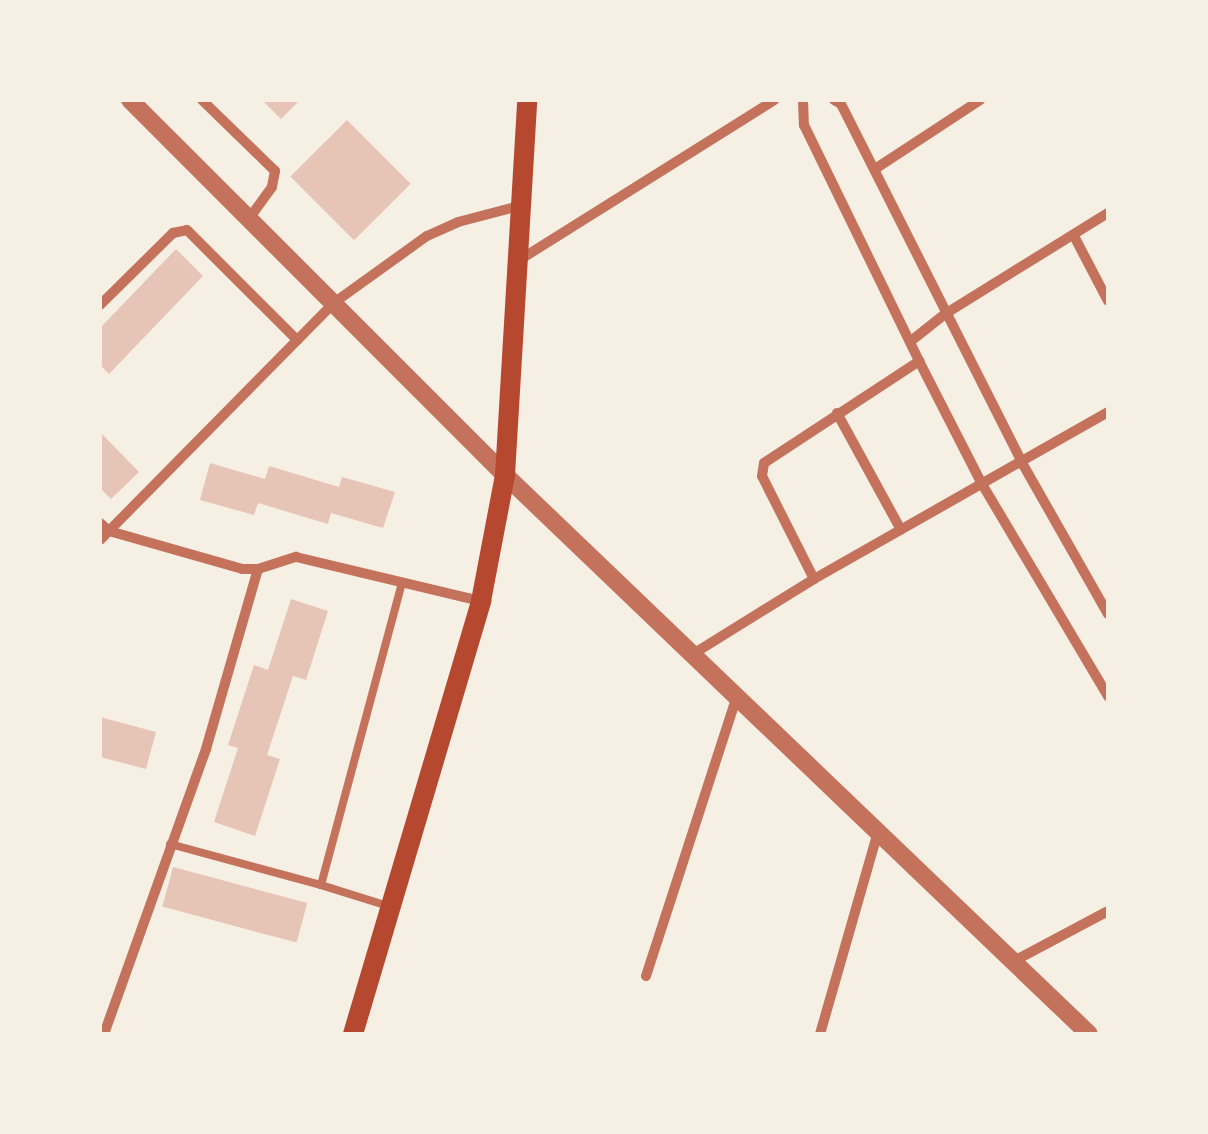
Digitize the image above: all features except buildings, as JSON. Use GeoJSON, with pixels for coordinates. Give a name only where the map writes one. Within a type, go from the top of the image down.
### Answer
{"type":"FeatureCollection","features":[{"type":"Feature","properties":{"kind":"main road"},"geometry":{"type":"LineString","coordinates":[[353,1034],[482,601],[504,474],[521,258],[527,100]]}},
{"type":"Feature","properties":{"kind":"street"},"geometry":{"type":"LineString","coordinates":[[130,100],[504,474],[1014,961],[1079,1030]]}},
{"type":"Feature","properties":{"kind":"street"},"geometry":{"type":"LineString","coordinates":[[202,100],[274,171],[272,187],[249,219]]}},
{"type":"Feature","properties":{"kind":"street"},"geometry":{"type":"LineString","coordinates":[[521,258],[774,100]]}},
{"type":"Feature","properties":{"kind":"street"},"geometry":{"type":"LineString","coordinates":[[804,100],[804,125],[919,361],[982,484],[1104,677],[1108,696]]}},
{"type":"Feature","properties":{"kind":"street"},"geometry":{"type":"LineString","coordinates":[[834,100],[841,104],[1021,461],[1108,614]]}},
{"type":"Feature","properties":{"kind":"street"},"geometry":{"type":"LineString","coordinates":[[875,170],[980,100]]}},
{"type":"Feature","properties":{"kind":"street"},"geometry":{"type":"LineString","coordinates":[[103,532],[335,302],[427,236],[458,222],[523,205]]}},
{"type":"Feature","properties":{"kind":"street"},"geometry":{"type":"LineString","coordinates":[[912,341],[946,314],[1108,213]]}},
{"type":"Feature","properties":{"kind":"street"},"geometry":{"type":"LineString","coordinates":[[100,305],[174,234],[187,230],[297,340]]}},
{"type":"Feature","properties":{"kind":"street"},"geometry":{"type":"LineString","coordinates":[[1074,236],[1108,301]]}},
{"type":"Feature","properties":{"kind":"street"},"geometry":{"type":"LineString","coordinates":[[814,578],[762,469],[770,455],[919,361]]}},
{"type":"Feature","properties":{"kind":"street"},"geometry":{"type":"LineString","coordinates":[[837,412],[901,530]]}},
{"type":"Feature","properties":{"kind":"street"},"geometry":{"type":"LineString","coordinates":[[693,654],[814,578],[1108,412]]}},
{"type":"Feature","properties":{"kind":"street"},"geometry":{"type":"LineString","coordinates":[[103,532],[258,569],[296,556],[482,601]]}},
{"type":"Feature","properties":{"kind":"street"},"geometry":{"type":"LineString","coordinates":[[104,1034],[206,749],[258,569]]}},
{"type":"Feature","properties":{"kind":"street"},"geometry":{"type":"LineString","coordinates":[[646,976],[738,696]]}},
{"type":"Feature","properties":{"kind":"street"},"geometry":{"type":"LineString","coordinates":[[820,1034],[878,832]]}},
{"type":"Feature","properties":{"kind":"street"},"geometry":{"type":"LineString","coordinates":[[1014,961],[1108,911]]}},
{"type":"Feature","properties":{"kind":"lane"},"geometry":{"type":"LineString","coordinates":[[321,885],[402,583]]}},
{"type":"Feature","properties":{"kind":"lane"},"geometry":{"type":"LineString","coordinates":[[170,844],[392,908]]}}]}
